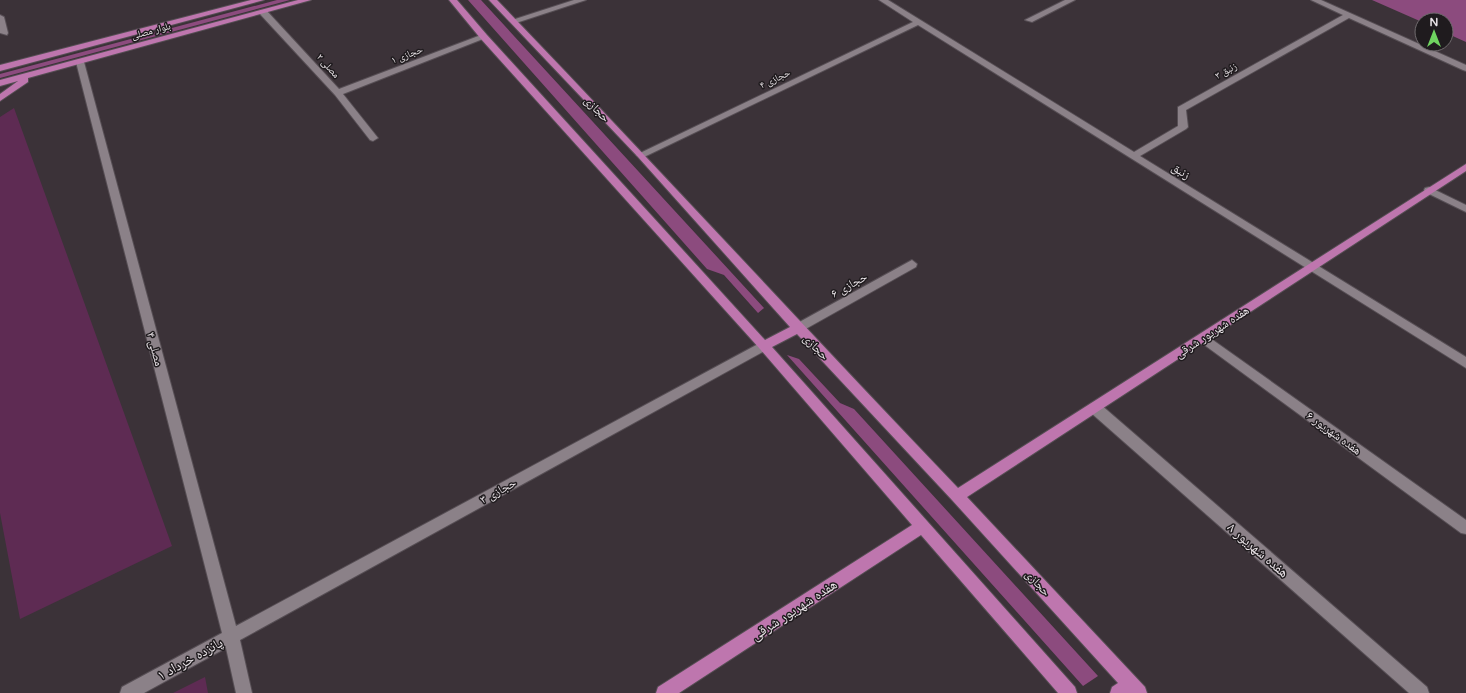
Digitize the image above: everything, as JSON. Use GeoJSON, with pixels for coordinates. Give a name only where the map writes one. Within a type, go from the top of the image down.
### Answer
{"type":"FeatureCollection","features":[{"type":"Feature","properties":{"kind":"main road","name":"بلوار مصلی"},"geometry":{"type":"LineString","coordinates":[[0,68],[260,0]]}},
{"type":"Feature","properties":{"kind":"main road","name":"بلوار مصلی"},"geometry":{"type":"LineString","coordinates":[[0,83],[307,0]]}},
{"type":"Feature","properties":{"kind":"main road"},"geometry":{"type":"LineString","coordinates":[[454,0],[484,37],[764,346],[1069,693]]}},
{"type":"Feature","properties":{"kind":"main road","name":"حجازی"},"geometry":{"type":"LineString","coordinates":[[494,0],[641,155],[798,328],[957,496],[1129,690]]}},
{"type":"Feature","properties":{"kind":"main road"},"geometry":{"type":"LineString","coordinates":[[0,62],[27,62]]}},
{"type":"Feature","properties":{"kind":"main road"},"geometry":{"type":"LineString","coordinates":[[0,98],[32,75]]}},
{"type":"Feature","properties":{"kind":"main road","name":"هفده شهریور شرقی"},"geometry":{"type":"LineString","coordinates":[[957,496],[1096,408],[1466,167]]}},
{"type":"Feature","properties":{"kind":"main road"},"geometry":{"type":"LineString","coordinates":[[764,346],[798,328]]}},
{"type":"Feature","properties":{"kind":"main road","name":"هفده شهریور شرقی"},"geometry":{"type":"LineString","coordinates":[[664,693],[923,526]]}},
{"type":"Feature","properties":{"kind":"street"},"geometry":{"type":"LineString","coordinates":[[513,21],[582,0]]}},
{"type":"Feature","properties":{"kind":"street","name":"زنبق"},"geometry":{"type":"LineString","coordinates":[[883,0],[1466,363]]}},
{"type":"Feature","properties":{"kind":"street"},"geometry":{"type":"LineString","coordinates":[[1029,20],[1071,0]]}},
{"type":"Feature","properties":{"kind":"street"},"geometry":{"type":"LineString","coordinates":[[1315,0],[1466,68]]}},
{"type":"Feature","properties":{"kind":"street","name":"مصلی ۲"},"geometry":{"type":"LineString","coordinates":[[263,12],[338,93],[373,138]]}},
{"type":"Feature","properties":{"kind":"street","name":"زنبق ۳"},"geometry":{"type":"LineString","coordinates":[[1132,156],[1183,127],[1181,109],[1349,15]]}},
{"type":"Feature","properties":{"kind":"street"},"geometry":{"type":"LineString","coordinates":[[0,17],[4,33]]}},
{"type":"Feature","properties":{"kind":"street","name":"حجازی ۴"},"geometry":{"type":"LineString","coordinates":[[641,155],[919,22]]}},
{"type":"Feature","properties":{"kind":"street","name":"حجازی ۱"},"geometry":{"type":"LineString","coordinates":[[338,93],[484,37]]}},
{"type":"Feature","properties":{"kind":"street","name":"مصلی ۴"},"geometry":{"type":"LineString","coordinates":[[80,62],[231,636],[244,693]]}},
{"type":"Feature","properties":{"kind":"street"},"geometry":{"type":"LineString","coordinates":[[1429,190],[1466,210]]}},
{"type":"Feature","properties":{"kind":"street","name":"حجازی ۶"},"geometry":{"type":"LineString","coordinates":[[798,328],[912,264]]}},
{"type":"Feature","properties":{"kind":"street","name":"هفده شهریور ۶"},"geometry":{"type":"LineString","coordinates":[[1203,338],[1466,528]]}},
{"type":"Feature","properties":{"kind":"street","name":"حجازی ۳"},"geometry":{"type":"LineString","coordinates":[[231,636],[764,346]]}},
{"type":"Feature","properties":{"kind":"street","name":"هفده شهریور ۸"},"geometry":{"type":"LineString","coordinates":[[1096,408],[1421,693]]}},
{"type":"Feature","properties":{"kind":"street","name":"پانزده خرداد ۱"},"geometry":{"type":"LineString","coordinates":[[128,693],[231,636]]}},
{"type":"Feature","properties":{"kind":"shaded area"},"geometry":{"type":"Polygon","coordinates":[[[277,0],[290,0],[0,78],[0,74],[277,0]]]}},
{"type":"Feature","properties":{"kind":"shaded area"},"geometry":{"type":"Polygon","coordinates":[[[468,0],[481,0],[764,308],[758,313],[724,275],[707,269],[468,0]]]}},
{"type":"Feature","properties":{"kind":"shaded area"},"geometry":{"type":"Polygon","coordinates":[[[1372,0],[1466,0],[1466,42],[1454,37],[1454,12],[1414,12],[1414,18],[1372,0]]]}},
{"type":"Feature","properties":{"kind":"shaded area"},"geometry":{"type":"Polygon","coordinates":[[[14,108],[172,546],[20,619],[0,513],[0,117],[14,108]]]}},
{"type":"Feature","properties":{"kind":"shaded area"},"geometry":{"type":"Polygon","coordinates":[[[787,355],[799,359],[840,403],[854,409],[1098,676],[1083,686],[787,355]]]}},
{"type":"Feature","properties":{"kind":"shaded area"},"geometry":{"type":"Polygon","coordinates":[[[205,677],[208,693],[173,693],[205,677]]]}}]}
